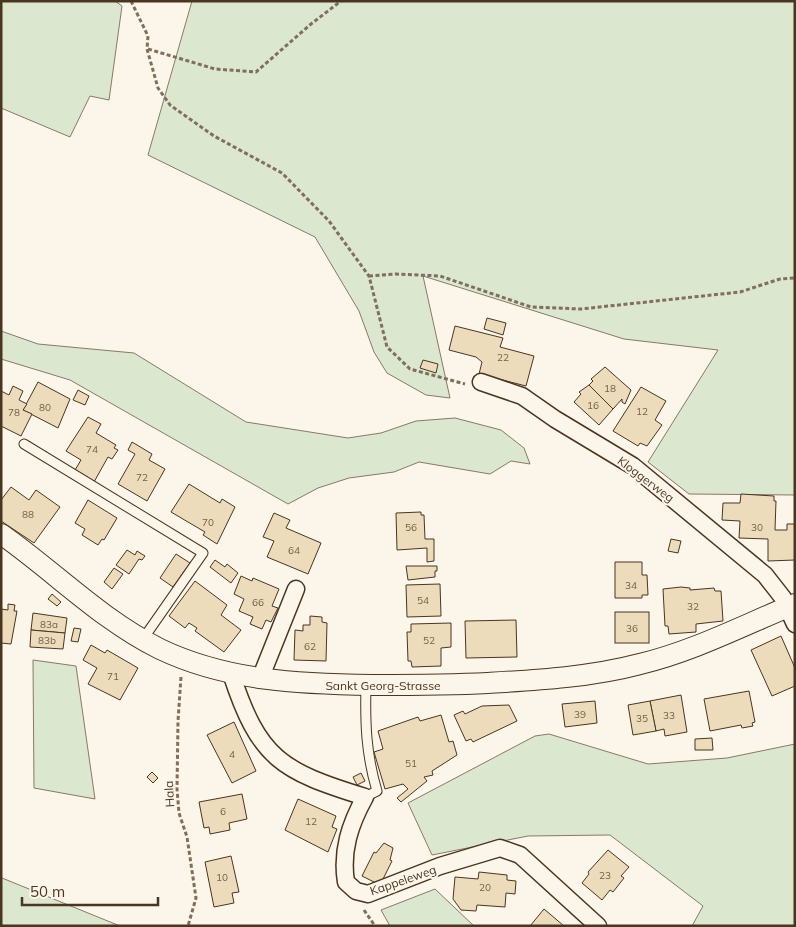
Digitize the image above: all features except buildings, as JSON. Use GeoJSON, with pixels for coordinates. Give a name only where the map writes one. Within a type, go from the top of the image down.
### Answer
{"type":"FeatureCollection","features":[{"type":"Feature","properties":{"kind":"street","name":"Kloggerweg"},"geometry":{"type":"LineString","coordinates":[[481,382],[522,396],[555,419],[633,466],[766,575],[792,612]]}},
{"type":"Feature","properties":{"kind":"street","name":"Sankt Georg-Strasse"},"geometry":{"type":"LineString","coordinates":[[1,534],[143,639],[184,658],[231,673],[260,679],[311,684],[444,685],[530,680],[600,672],[668,657],[792,612]]}},
{"type":"Feature","properties":{"kind":"street"},"geometry":{"type":"LineString","coordinates":[[260,679],[296,589]]}},
{"type":"Feature","properties":{"kind":"street"},"geometry":{"type":"LineString","coordinates":[[231,673],[253,730],[271,753],[296,772],[365,797]]}},
{"type":"Feature","properties":{"kind":"street","name":"Kappeleweg"},"geometry":{"type":"LineString","coordinates":[[365,797],[348,835],[343,863],[346,882],[356,891],[368,894],[431,870],[500,848],[520,855],[598,926]]}},
{"type":"Feature","properties":{"kind":"lane"},"geometry":{"type":"LineString","coordinates":[[24,444],[203,554],[143,639]]}},
{"type":"Feature","properties":{"kind":"lane"},"geometry":{"type":"LineString","coordinates":[[365,797],[377,791],[368,762],[366,685]]}},
{"type":"Feature","properties":{"kind":"path"},"geometry":{"type":"LineString","coordinates":[[131,1],[148,36],[147,49],[158,88],[170,105],[214,136],[282,174],[329,221],[369,276],[387,347],[410,369],[461,384],[481,382]]}},
{"type":"Feature","properties":{"kind":"path"},"geometry":{"type":"LineString","coordinates":[[147,49],[215,69],[256,72],[311,24],[341,1]]}},
{"type":"Feature","properties":{"kind":"path"},"geometry":{"type":"LineString","coordinates":[[369,276],[396,274],[440,276],[531,307],[580,310],[740,292],[780,279],[795,278]]}},
{"type":"Feature","properties":{"kind":"path","name":"Hala"},"geometry":{"type":"LineString","coordinates":[[184,658],[178,722],[177,789],[179,813],[187,837],[196,898],[188,926]]}},
{"type":"Feature","properties":{"kind":"green space"},"geometry":{"type":"Polygon","coordinates":[[[1,1],[115,1],[122,6],[109,100],[90,96],[70,137],[1,108],[1,1]]]}},
{"type":"Feature","properties":{"kind":"green space"},"geometry":{"type":"Polygon","coordinates":[[[192,1],[795,1],[795,495],[689,494],[648,462],[718,350],[624,339],[423,276],[450,398],[426,395],[387,373],[374,352],[359,311],[315,237],[148,155],[192,1]]]}},
{"type":"Feature","properties":{"kind":"green space"},"geometry":{"type":"Polygon","coordinates":[[[1,331],[38,344],[134,353],[246,422],[348,438],[381,433],[416,421],[455,418],[501,430],[524,448],[530,464],[511,461],[490,474],[419,462],[394,472],[349,478],[318,488],[288,504],[70,380],[1,359],[1,331]]]}},
{"type":"Feature","properties":{"kind":"green space"},"geometry":{"type":"Polygon","coordinates":[[[33,660],[76,666],[95,799],[34,788],[33,660]]]}},
{"type":"Feature","properties":{"kind":"green space"},"geometry":{"type":"Polygon","coordinates":[[[549,734],[648,764],[727,758],[795,744],[795,926],[692,926],[703,906],[610,835],[528,836],[432,855],[408,803],[535,736],[549,734]]]}},
{"type":"Feature","properties":{"kind":"green space"},"geometry":{"type":"Polygon","coordinates":[[[2,878],[120,926],[1,926],[2,878]]]}},
{"type":"Feature","properties":{"kind":"green space"},"geometry":{"type":"Polygon","coordinates":[[[435,889],[474,926],[390,926],[381,910],[435,889]]]}}]}
